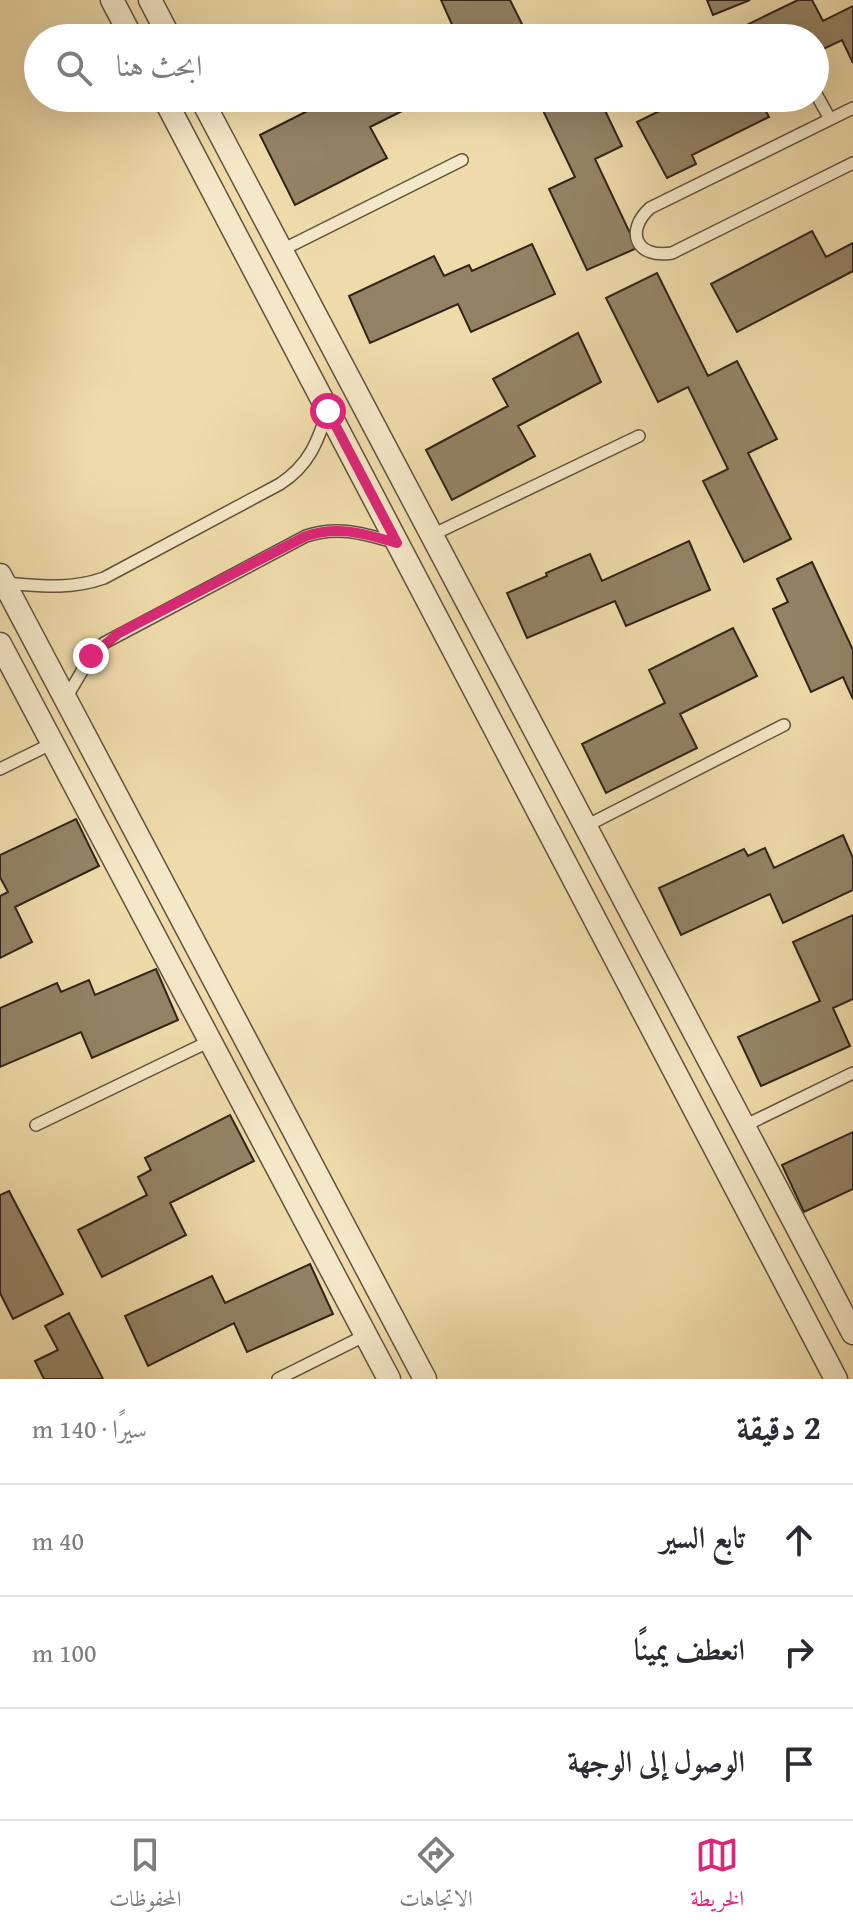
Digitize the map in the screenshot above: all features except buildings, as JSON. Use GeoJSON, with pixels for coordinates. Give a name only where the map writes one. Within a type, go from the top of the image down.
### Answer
{"type":"FeatureCollection","features":[{"type":"Feature","properties":{"kind":"street"},"geometry":{"type":"LineString","coordinates":[[112,0],[125,24]]}},
{"type":"Feature","properties":{"kind":"street"},"geometry":{"type":"LineString","coordinates":[[150,0],[163,24]]}},
{"type":"Feature","properties":{"kind":"street"},"geometry":{"type":"LineString","coordinates":[[171,112],[836,1379]]}},
{"type":"Feature","properties":{"kind":"street"},"geometry":{"type":"LineString","coordinates":[[208,112],[853,1333]]}},
{"type":"Feature","properties":{"kind":"street"},"geometry":{"type":"LineString","coordinates":[[2,579],[425,1379]]}},
{"type":"Feature","properties":{"kind":"street"},"geometry":{"type":"LineString","coordinates":[[0,644],[389,1379]]}},
{"type":"Feature","properties":{"kind":"lane"},"geometry":{"type":"LineString","coordinates":[[853,108],[650,208],[638,218],[635,234],[642,248],[656,256],[672,253],[853,163]]}},
{"type":"Feature","properties":{"kind":"lane"},"geometry":{"type":"LineString","coordinates":[[826,112],[830,119]]}},
{"type":"Feature","properties":{"kind":"lane"},"geometry":{"type":"LineString","coordinates":[[282,250],[462,160]]}},
{"type":"Feature","properties":{"kind":"lane"},"geometry":{"type":"LineString","coordinates":[[2,579],[64,588],[104,578],[280,484],[308,461],[317,445],[328,411]]}},
{"type":"Feature","properties":{"kind":"lane"},"geometry":{"type":"LineString","coordinates":[[432,535],[639,436]]}},
{"type":"Feature","properties":{"kind":"lane"},"geometry":{"type":"LineString","coordinates":[[66,699],[91,656],[104,643],[306,536],[321,531],[346,530],[397,543]]}},
{"type":"Feature","properties":{"kind":"lane"},"geometry":{"type":"LineString","coordinates":[[586,826],[784,725]]}},
{"type":"Feature","properties":{"kind":"lane"},"geometry":{"type":"LineString","coordinates":[[0,769],[53,743]]}},
{"type":"Feature","properties":{"kind":"lane"},"geometry":{"type":"LineString","coordinates":[[36,1125],[210,1041]]}},
{"type":"Feature","properties":{"kind":"lane"},"geometry":{"type":"LineString","coordinates":[[744,1126],[853,1073]]}},
{"type":"Feature","properties":{"kind":"lane"},"geometry":{"type":"LineString","coordinates":[[278,1379],[366,1335]]}},
{"type":"Feature","properties":{"kind":"route"},"geometry":{"type":"LineString","coordinates":[[91,656],[119,633],[306,536],[338,529],[397,543],[328,411]]}}]}
